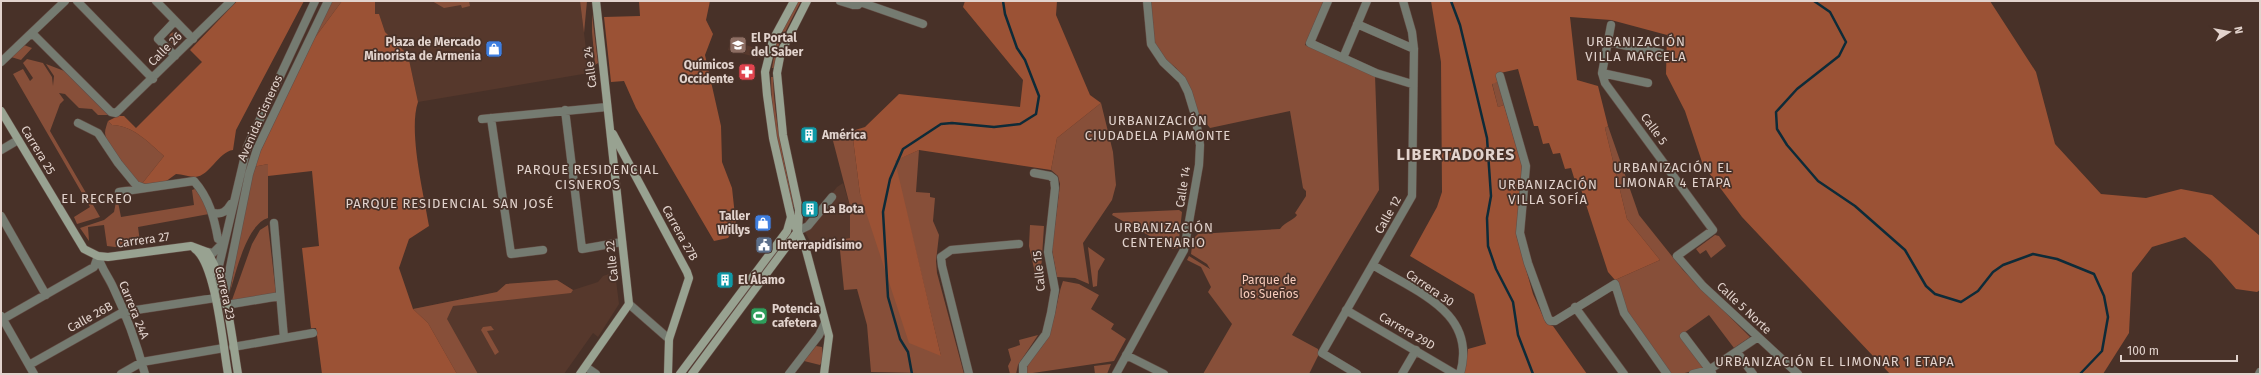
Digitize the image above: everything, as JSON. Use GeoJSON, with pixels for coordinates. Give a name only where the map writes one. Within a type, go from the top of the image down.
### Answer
{"type":"FeatureCollection","features":[{"type":"Feature","properties":{"kind":"street"},"geometry":{"type":"LineString","coordinates":[[1,62],[65,1]]}},
{"type":"Feature","properties":{"kind":"street"},"geometry":{"type":"LineString","coordinates":[[77,1],[153,79]]}},
{"type":"Feature","properties":{"kind":"street"},"geometry":{"type":"LineString","coordinates":[[156,1],[193,39]]}},
{"type":"Feature","properties":{"kind":"street","name":"Calle 26"},"geometry":{"type":"LineString","coordinates":[[32,33],[112,112],[116,113],[153,79],[231,1]]}},
{"type":"Feature","properties":{"kind":"street","name":"Avenida Cisneros"},"geometry":{"type":"LineString","coordinates":[[215,298],[217,274],[232,202],[247,147],[315,1]]}},
{"type":"Feature","properties":{"kind":"street","name":"Avenida Cisneros"},"geometry":{"type":"LineString","coordinates":[[225,301],[248,174],[257,149],[328,1]]}},
{"type":"Feature","properties":{"kind":"street","name":"Calle 24"},"geometry":{"type":"LineString","coordinates":[[596,1],[610,130]]}},
{"type":"Feature","properties":{"kind":"street"},"geometry":{"type":"LineString","coordinates":[[794,1],[772,40],[765,72],[774,138],[791,217],[806,250],[825,323],[829,347],[824,374]]}},
{"type":"Feature","properties":{"kind":"street"},"geometry":{"type":"LineString","coordinates":[[798,231],[799,210],[783,135],[777,73],[781,52],[807,1]]}},
{"type":"Feature","properties":{"kind":"street"},"geometry":{"type":"LineString","coordinates":[[840,1],[860,3],[923,24]]}},
{"type":"Feature","properties":{"kind":"street","name":"Calle 14"},"geometry":{"type":"LineString","coordinates":[[1116,374],[1184,250],[1199,165],[1200,145],[1195,115],[1188,92],[1182,80],[1163,62],[1150,44],[1148,1]]}},
{"type":"Feature","properties":{"kind":"street"},"geometry":{"type":"LineString","coordinates":[[1328,1],[1310,43],[1376,73],[1412,84]]}},
{"type":"Feature","properties":{"kind":"street"},"geometry":{"type":"LineString","coordinates":[[1343,58],[1367,1]]}},
{"type":"Feature","properties":{"kind":"street","name":"Calle 12"},"geometry":{"type":"LineString","coordinates":[[1358,374],[1322,353],[1412,196],[1414,183],[1412,84],[1414,49],[1410,26],[1403,1]]}},
{"type":"Feature","properties":{"kind":"street"},"geometry":{"type":"LineString","coordinates":[[175,21],[158,38],[175,56]]}},
{"type":"Feature","properties":{"kind":"street"},"geometry":{"type":"LineString","coordinates":[[1357,24],[1414,49]]}},
{"type":"Feature","properties":{"kind":"street"},"geometry":{"type":"LineString","coordinates":[[1611,25],[1602,74],[1648,83]]}},
{"type":"Feature","properties":{"kind":"street"},"geometry":{"type":"LineString","coordinates":[[1608,42],[1661,53]]}},
{"type":"Feature","properties":{"kind":"street"},"geometry":{"type":"LineString","coordinates":[[765,72],[777,73]]}},
{"type":"Feature","properties":{"kind":"street","name":"Calle 5"},"geometry":{"type":"LineString","coordinates":[[1602,74],[1606,83],[1618,100],[1713,230],[1678,256]]}},
{"type":"Feature","properties":{"kind":"street"},"geometry":{"type":"LineString","coordinates":[[1500,76],[1526,166],[1520,233],[1538,293],[1550,321],[1555,321],[1615,284],[1624,313],[1667,374]]}},
{"type":"Feature","properties":{"kind":"street"},"geometry":{"type":"LineString","coordinates":[[482,119],[565,110],[607,108]]}},
{"type":"Feature","properties":{"kind":"street","name":"Carrera 25"},"geometry":{"type":"LineString","coordinates":[[1,110],[70,229],[84,249],[98,256]]}},
{"type":"Feature","properties":{"kind":"street"},"geometry":{"type":"LineString","coordinates":[[565,110],[582,249],[622,242]]}},
{"type":"Feature","properties":{"kind":"street"},"geometry":{"type":"LineString","coordinates":[[491,118],[511,254],[543,250]]}},
{"type":"Feature","properties":{"kind":"street"},"geometry":{"type":"LineString","coordinates":[[78,123],[98,133],[118,163],[136,185],[144,188]]}},
{"type":"Feature","properties":{"kind":"street","name":"Calle 22"},"geometry":{"type":"LineString","coordinates":[[610,130],[629,304]]}},
{"type":"Feature","properties":{"kind":"street","name":"Carrera 27B"},"geometry":{"type":"LineString","coordinates":[[610,130],[687,272],[688,285],[669,339]]}},
{"type":"Feature","properties":{"kind":"street"},"geometry":{"type":"LineString","coordinates":[[1,150],[18,140]]}},
{"type":"Feature","properties":{"kind":"street","name":"Calle 15"},"geometry":{"type":"LineString","coordinates":[[1023,374],[1023,365],[1046,334],[1055,290],[1048,252],[1055,188],[1054,179],[1050,176],[1034,173]]}},
{"type":"Feature","properties":{"kind":"street"},"geometry":{"type":"LineString","coordinates":[[119,192],[194,182],[201,189],[213,213],[218,239],[224,242],[212,253],[207,252]]}},
{"type":"Feature","properties":{"kind":"street"},"geometry":{"type":"LineString","coordinates":[[692,374],[798,231],[808,226],[832,197]]}},
{"type":"Feature","properties":{"kind":"street"},"geometry":{"type":"LineString","coordinates":[[213,213],[218,214],[227,211],[232,202]]}},
{"type":"Feature","properties":{"kind":"street"},"geometry":{"type":"LineString","coordinates":[[1,216],[46,295]]}},
{"type":"Feature","properties":{"kind":"street"},"geometry":{"type":"LineString","coordinates":[[680,374],[787,231],[791,217]]}},
{"type":"Feature","properties":{"kind":"street"},"geometry":{"type":"LineString","coordinates":[[274,223],[284,338]]}},
{"type":"Feature","properties":{"kind":"street"},"geometry":{"type":"LineString","coordinates":[[969,374],[941,257],[951,250],[1019,244]]}},
{"type":"Feature","properties":{"kind":"street","name":"Carrera 23"},"geometry":{"type":"LineString","coordinates":[[191,246],[207,252],[217,274],[225,301],[238,374]]}},
{"type":"Feature","properties":{"kind":"street","name":"Carrera 23"},"geometry":{"type":"LineString","coordinates":[[191,246],[199,252],[205,261],[215,298],[228,374]]}},
{"type":"Feature","properties":{"kind":"street","name":"Carrera 27"},"geometry":{"type":"LineString","coordinates":[[98,256],[108,257],[191,246]]}},
{"type":"Feature","properties":{"kind":"street"},"geometry":{"type":"LineString","coordinates":[[34,374],[2,317],[46,295],[94,267],[98,256]]}},
{"type":"Feature","properties":{"kind":"street","name":"Carrera 24A"},"geometry":{"type":"LineString","coordinates":[[98,256],[100,264],[113,286],[142,362],[145,374]]}},
{"type":"Feature","properties":{"kind":"street","name":"Calle 5 Norte"},"geometry":{"type":"LineString","coordinates":[[1678,256],[1703,286],[1798,374]]}},
{"type":"Feature","properties":{"kind":"street","name":"Carrera 30"},"geometry":{"type":"LineString","coordinates":[[1373,265],[1441,307],[1452,317],[1463,342],[1463,363],[1460,374]]}},
{"type":"Feature","properties":{"kind":"street"},"geometry":{"type":"LineString","coordinates":[[225,301],[280,296]]}},
{"type":"Feature","properties":{"kind":"street","name":"Calle 26B"},"geometry":{"type":"LineString","coordinates":[[29,365],[123,312],[215,298]]}},
{"type":"Feature","properties":{"kind":"street"},"geometry":{"type":"LineString","coordinates":[[580,374],[629,304],[669,339],[668,374]]}},
{"type":"Feature","properties":{"kind":"street"},"geometry":{"type":"LineString","coordinates":[[1576,307],[1624,374]]}},
{"type":"Feature","properties":{"kind":"street","name":"Carrera 29D"},"geometry":{"type":"LineString","coordinates":[[1346,310],[1455,374]]}},
{"type":"Feature","properties":{"kind":"street"},"geometry":{"type":"LineString","coordinates":[[789,374],[819,335],[825,323]]}},
{"type":"Feature","properties":{"kind":"street"},"geometry":{"type":"LineString","coordinates":[[233,347],[313,333]]}},
{"type":"Feature","properties":{"kind":"street"},"geometry":{"type":"LineString","coordinates":[[1684,336],[1711,372]]}},
{"type":"Feature","properties":{"kind":"street"},"geometry":{"type":"LineString","coordinates":[[1693,374],[1711,372],[1758,337]]}},
{"type":"Feature","properties":{"kind":"street"},"geometry":{"type":"LineString","coordinates":[[121,374],[142,362],[224,348]]}},
{"type":"Feature","properties":{"kind":"street"},"geometry":{"type":"LineString","coordinates":[[1402,374],[1416,350]]}},
{"type":"Feature","properties":{"kind":"street"},"geometry":{"type":"LineString","coordinates":[[1737,352],[1753,374]]}},
{"type":"Feature","properties":{"kind":"street"},"geometry":{"type":"LineString","coordinates":[[1126,355],[1164,374]]}},
{"type":"Feature","properties":{"kind":"street"},"geometry":{"type":"LineString","coordinates":[[586,367],[596,374]]}},
{"type":"Feature","properties":{"kind":"shaded area"},"geometry":{"type":"Polygon","coordinates":[[[237,1],[304,1],[236,130],[233,150],[223,155],[210,169],[200,176],[193,177],[176,174],[165,182],[141,185],[164,156],[146,140],[134,132],[127,128],[112,125],[108,121],[118,116],[124,116],[136,128],[202,62],[190,50],[237,1]]]}},
{"type":"Feature","properties":{"kind":"shaded area"},"geometry":{"type":"Polygon","coordinates":[[[342,1],[375,1],[375,14],[379,14],[385,32],[408,55],[418,102],[415,114],[416,146],[429,226],[409,239],[399,268],[413,309],[428,323],[457,374],[322,374],[316,328],[311,328],[302,248],[319,246],[312,171],[268,176],[268,164],[253,167],[311,43],[342,1]]]}},
{"type":"Feature","properties":{"kind":"shaded area","name":"Plaza de Mercado Minorista de Armenia"},"geometry":{"type":"Polygon","coordinates":[[[375,1],[580,1],[589,73],[418,102],[408,55],[385,32],[379,14],[375,14],[375,1]]]}},
{"type":"Feature","properties":{"kind":"shaded area"},"geometry":{"type":"Polygon","coordinates":[[[639,1],[710,1],[706,20],[713,34],[705,55],[721,126],[722,162],[732,188],[736,225],[728,238],[714,241],[636,108],[624,81],[611,82],[604,17],[640,16],[639,1]]]}},
{"type":"Feature","properties":{"kind":"shaded area"},"geometry":{"type":"Polygon","coordinates":[[[965,1],[1057,1],[1056,15],[1090,95],[1101,103],[1057,138],[1051,170],[919,150],[895,161],[941,356],[909,343],[860,194],[852,131],[865,127],[899,94],[1020,107],[1023,80],[963,7],[965,1]]]}},
{"type":"Feature","properties":{"kind":"shaded area"},"geometry":{"type":"Polygon","coordinates":[[[1431,1],[1990,1],[2036,72],[2055,144],[2101,194],[2146,198],[2181,189],[2212,195],[2260,236],[2260,290],[2257,292],[2236,289],[2211,260],[2185,237],[2152,247],[2132,273],[2129,333],[2103,374],[1890,374],[1742,217],[1703,165],[1685,111],[1666,74],[1667,35],[1611,20],[1570,17],[1577,80],[1598,86],[1608,126],[1605,128],[1627,219],[1660,260],[1615,280],[1608,272],[1578,180],[1575,181],[1571,168],[1565,169],[1560,153],[1553,154],[1549,143],[1543,144],[1538,126],[1534,126],[1518,69],[1496,74],[1498,82],[1492,84],[1498,107],[1504,105],[1522,166],[1516,234],[1533,294],[1546,323],[1553,326],[1587,374],[1464,374],[1468,349],[1486,344],[1474,294],[1410,256],[1437,207],[1442,192],[1441,62],[1431,1]]]}},
{"type":"Feature","properties":{"kind":"shaded area","name":"El Portal del Saber"},"geometry":{"type":"Polygon","coordinates":[[[731,40],[761,50],[760,58],[728,50],[731,40]]]}},
{"type":"Feature","properties":{"kind":"shaded area"},"geometry":{"type":"Polygon","coordinates":[[[843,183],[850,206],[850,238],[813,247],[805,232],[805,217],[808,219],[824,200],[825,202],[837,187],[843,183]]]}},
{"type":"Feature","properties":{"kind":"shaded area"},"geometry":{"type":"Polygon","coordinates":[[[615,272],[619,304],[598,337],[593,333],[564,374],[457,374],[428,323],[413,309],[497,292],[506,284],[557,280],[573,290],[598,282],[603,276],[615,272]]]}},
{"type":"Feature","properties":{"kind":"green space"},"geometry":{"type":"Polygon","coordinates":[[[331,1],[342,1],[311,43],[331,1]]]}},
{"type":"Feature","properties":{"kind":"green space"},"geometry":{"type":"Polygon","coordinates":[[[432,1],[469,1],[470,6],[462,8],[461,5],[444,8],[432,1]]]}},
{"type":"Feature","properties":{"kind":"green space"},"geometry":{"type":"Polygon","coordinates":[[[580,1],[587,1],[584,33],[580,1]]]}},
{"type":"Feature","properties":{"kind":"green space"},"geometry":{"type":"Polygon","coordinates":[[[797,1],[801,1],[779,44],[774,68],[772,68],[776,43],[797,1]]]}},
{"type":"Feature","properties":{"kind":"green space","name":"Parque de los Sueños"},"geometry":{"type":"Polygon","coordinates":[[[1151,1],[1324,1],[1305,45],[1375,75],[1379,190],[1292,335],[1318,349],[1318,356],[1309,374],[1203,374],[1232,324],[1208,292],[1211,287],[1201,267],[1187,260],[1189,256],[1210,269],[1207,264],[1191,254],[1193,239],[1198,234],[1280,229],[1297,215],[1295,213],[1306,196],[1306,191],[1303,188],[1290,111],[1210,128],[1198,114],[1184,78],[1176,68],[1162,56],[1154,43],[1151,1]]]}},
{"type":"Feature","properties":{"kind":"green space"},"geometry":{"type":"Polygon","coordinates":[[[592,14],[598,63],[595,65],[592,32],[592,14]]]}},
{"type":"Feature","properties":{"kind":"green space"},"geometry":{"type":"Polygon","coordinates":[[[177,32],[180,33],[180,43],[173,44],[170,43],[169,36],[170,33],[177,32]]]}},
{"type":"Feature","properties":{"kind":"green space"},"geometry":{"type":"Polygon","coordinates":[[[24,45],[32,48],[21,60],[11,57],[24,45]]]}},
{"type":"Feature","properties":{"kind":"green space"},"geometry":{"type":"Polygon","coordinates":[[[27,59],[43,63],[52,77],[53,86],[54,76],[46,64],[67,72],[111,115],[98,115],[92,109],[79,108],[65,94],[59,93],[64,100],[60,104],[50,131],[100,217],[77,224],[74,217],[90,207],[13,74],[23,69],[30,81],[33,78],[23,63],[27,59]]]}},
{"type":"Feature","properties":{"kind":"green space"},"geometry":{"type":"Polygon","coordinates":[[[771,77],[773,77],[775,110],[780,142],[794,207],[792,208],[775,126],[771,93],[771,77]]]}},
{"type":"Feature","properties":{"kind":"green space"},"geometry":{"type":"Polygon","coordinates":[[[1498,82],[1504,105],[1498,107],[1492,83],[1498,82]]]}},
{"type":"Feature","properties":{"kind":"green space"},"geometry":{"type":"Polygon","coordinates":[[[1101,103],[1113,152],[1116,185],[1112,200],[1083,243],[1089,284],[1075,278],[1057,277],[1052,250],[1060,184],[1058,176],[1051,170],[1057,138],[1101,103]]]}},
{"type":"Feature","properties":{"kind":"green space"},"geometry":{"type":"Polygon","coordinates":[[[108,121],[112,125],[127,128],[134,132],[146,140],[164,156],[141,185],[125,169],[106,138],[105,133],[108,121]]]}},
{"type":"Feature","properties":{"kind":"green space"},"geometry":{"type":"Polygon","coordinates":[[[1608,126],[1639,215],[1683,270],[1750,337],[1734,348],[1709,315],[1681,335],[1704,368],[1681,374],[1670,374],[1627,312],[1615,280],[1660,260],[1627,219],[1605,128],[1608,126]]]}},
{"type":"Feature","properties":{"kind":"green space"},"geometry":{"type":"Polygon","coordinates":[[[852,131],[860,194],[941,356],[894,161],[919,150],[916,192],[930,193],[930,197],[935,198],[933,221],[939,235],[936,261],[937,273],[964,374],[871,372],[867,325],[857,289],[844,290],[839,240],[850,238],[850,206],[832,137],[852,131]]]}},
{"type":"Feature","properties":{"kind":"green space"},"geometry":{"type":"Polygon","coordinates":[[[268,164],[268,218],[254,229],[248,239],[239,261],[230,292],[252,167],[268,164]]]}},
{"type":"Feature","properties":{"kind":"green space"},"geometry":{"type":"Polygon","coordinates":[[[195,189],[208,208],[209,214],[138,227],[140,242],[115,247],[107,246],[104,225],[88,227],[89,241],[80,228],[104,220],[114,212],[116,202],[118,202],[121,217],[194,205],[192,190],[195,189]]]}},
{"type":"Feature","properties":{"kind":"green space"},"geometry":{"type":"Polygon","coordinates":[[[1179,210],[1182,212],[1178,248],[1173,249],[1112,215],[1113,213],[1179,210]]]}},
{"type":"Feature","properties":{"kind":"green space"},"geometry":{"type":"Polygon","coordinates":[[[268,225],[276,294],[232,300],[252,244],[260,230],[268,225]]]}},
{"type":"Feature","properties":{"kind":"green space"},"geometry":{"type":"Polygon","coordinates":[[[1030,225],[1044,226],[1041,272],[1035,273],[1029,246],[1030,225]]]}},
{"type":"Feature","properties":{"kind":"green space"},"geometry":{"type":"Polygon","coordinates":[[[1715,235],[1719,236],[1726,246],[1711,258],[1706,250],[1700,254],[1696,249],[1715,235]]]}},
{"type":"Feature","properties":{"kind":"green space"},"geometry":{"type":"Polygon","coordinates":[[[1088,247],[1105,259],[1098,271],[1097,286],[1093,287],[1088,247]]]}},
{"type":"Feature","properties":{"kind":"green space"},"geometry":{"type":"Polygon","coordinates":[[[557,280],[573,290],[571,293],[453,306],[447,319],[478,374],[457,374],[428,323],[413,309],[497,292],[506,284],[557,280]]]}},
{"type":"Feature","properties":{"kind":"green space"},"geometry":{"type":"Polygon","coordinates":[[[1063,281],[1079,284],[1099,295],[1091,309],[1114,324],[1111,329],[1126,339],[1114,361],[1026,374],[1028,364],[1043,344],[1049,333],[1063,281]]]}},
{"type":"Feature","properties":{"kind":"green space"},"geometry":{"type":"Polygon","coordinates":[[[491,326],[494,330],[487,331],[499,352],[495,355],[481,330],[483,327],[491,326]]]}},
{"type":"Feature","properties":{"kind":"green space"},"geometry":{"type":"Polygon","coordinates":[[[1038,335],[1018,365],[1016,374],[1010,374],[1008,366],[1011,360],[1008,349],[1020,345],[1019,340],[1038,335]]]}},
{"type":"Feature","properties":{"kind":"green space"},"geometry":{"type":"Polygon","coordinates":[[[816,346],[822,347],[823,360],[820,365],[804,361],[816,346]]]}},
{"type":"Feature","properties":{"kind":"green space"},"geometry":{"type":"Polygon","coordinates":[[[1111,364],[1107,374],[1095,374],[1094,366],[1111,364]]]}},
{"type":"Feature","properties":{"kind":"waterway"},"geometry":{"type":"LineString","coordinates":[[912,374],[908,352],[900,339],[888,297],[883,212],[890,179],[903,149],[941,124],[952,123],[994,127],[1020,124],[1036,114],[1039,96],[1025,60],[1017,48],[1005,14],[1003,1]]}},
{"type":"Feature","properties":{"kind":"waterway"},"geometry":{"type":"LineString","coordinates":[[1451,1],[1460,25],[1487,138],[1491,196],[1487,218],[1488,246],[1496,269],[1513,302],[1518,335],[1533,374]]}},
{"type":"Feature","properties":{"kind":"waterway"},"geometry":{"type":"LineString","coordinates":[[1814,1],[1830,12],[1846,42],[1839,56],[1797,89],[1776,112],[1777,129],[1787,145],[1818,181],[1855,206],[1905,250],[1926,286],[1935,294],[1961,302],[1978,291],[1993,272],[2003,265],[2033,254],[2057,259],[2094,274],[2104,296],[2108,317],[2102,351],[2080,374]]}},
{"type":"Feature","properties":{"kind":"place","name":"El Portal del Saber"},"geometry":{"type":"Point","coordinates":[738,45]}},
{"type":"Feature","properties":{"kind":"place","name":"Plaza de Mercado Minorista de Armenia"},"geometry":{"type":"Point","coordinates":[494,49]}},
{"type":"Feature","properties":{"kind":"place","name":"Químicos Occidente"},"geometry":{"type":"Point","coordinates":[747,72]}},
{"type":"Feature","properties":{"kind":"place","name":"América"},"geometry":{"type":"Point","coordinates":[809,135]}},
{"type":"Feature","properties":{"kind":"place","name":"La Bota"},"geometry":{"type":"Point","coordinates":[810,209]}},
{"type":"Feature","properties":{"kind":"place","name":"Taller Willys"},"geometry":{"type":"Point","coordinates":[763,223]}},
{"type":"Feature","properties":{"kind":"place","name":"Interrapidísimo"},"geometry":{"type":"Point","coordinates":[764,245]}},
{"type":"Feature","properties":{"kind":"place","name":"El Álamo"},"geometry":{"type":"Point","coordinates":[725,280]}},
{"type":"Feature","properties":{"kind":"place","name":"Potencia cafetera"},"geometry":{"type":"Point","coordinates":[759,316]}},
{"type":"Feature","properties":{"kind":"district","name":"URBANIZACIÓN VILLA MARCELA"},"geometry":{"type":"Point","coordinates":[1636,48]}},
{"type":"Feature","properties":{"kind":"district","name":"URBANIZACIÓN CIUDADELA PIAMONTE"},"geometry":{"type":"Point","coordinates":[1158,128]}},
{"type":"Feature","properties":{"kind":"district","name":"LIBERTADORES"},"geometry":{"type":"Point","coordinates":[1456,154]}},
{"type":"Feature","properties":{"kind":"district","name":"URBANIZACIÓN EL LIMONAR 4 ETAPA"},"geometry":{"type":"Point","coordinates":[1673,174]}},
{"type":"Feature","properties":{"kind":"district","name":"PARQUE RESIDENCIAL CISNEROS"},"geometry":{"type":"Point","coordinates":[588,176]}},
{"type":"Feature","properties":{"kind":"district","name":"URBANIZACIÓN VILLA SOFÍA"},"geometry":{"type":"Point","coordinates":[1548,192]}},
{"type":"Feature","properties":{"kind":"district","name":"EL RECREO"},"geometry":{"type":"Point","coordinates":[97,198]}},
{"type":"Feature","properties":{"kind":"district","name":"PARQUE RESIDENCIAL SAN JOSÉ"},"geometry":{"type":"Point","coordinates":[450,203]}},
{"type":"Feature","properties":{"kind":"district","name":"URBANIZACIÓN CENTENARIO"},"geometry":{"type":"Point","coordinates":[1164,234]}},
{"type":"Feature","properties":{"kind":"district","name":"URBANIZACIÓN EL LIMONAR 1 ETAPA"},"geometry":{"type":"Point","coordinates":[1835,361]}}]}
